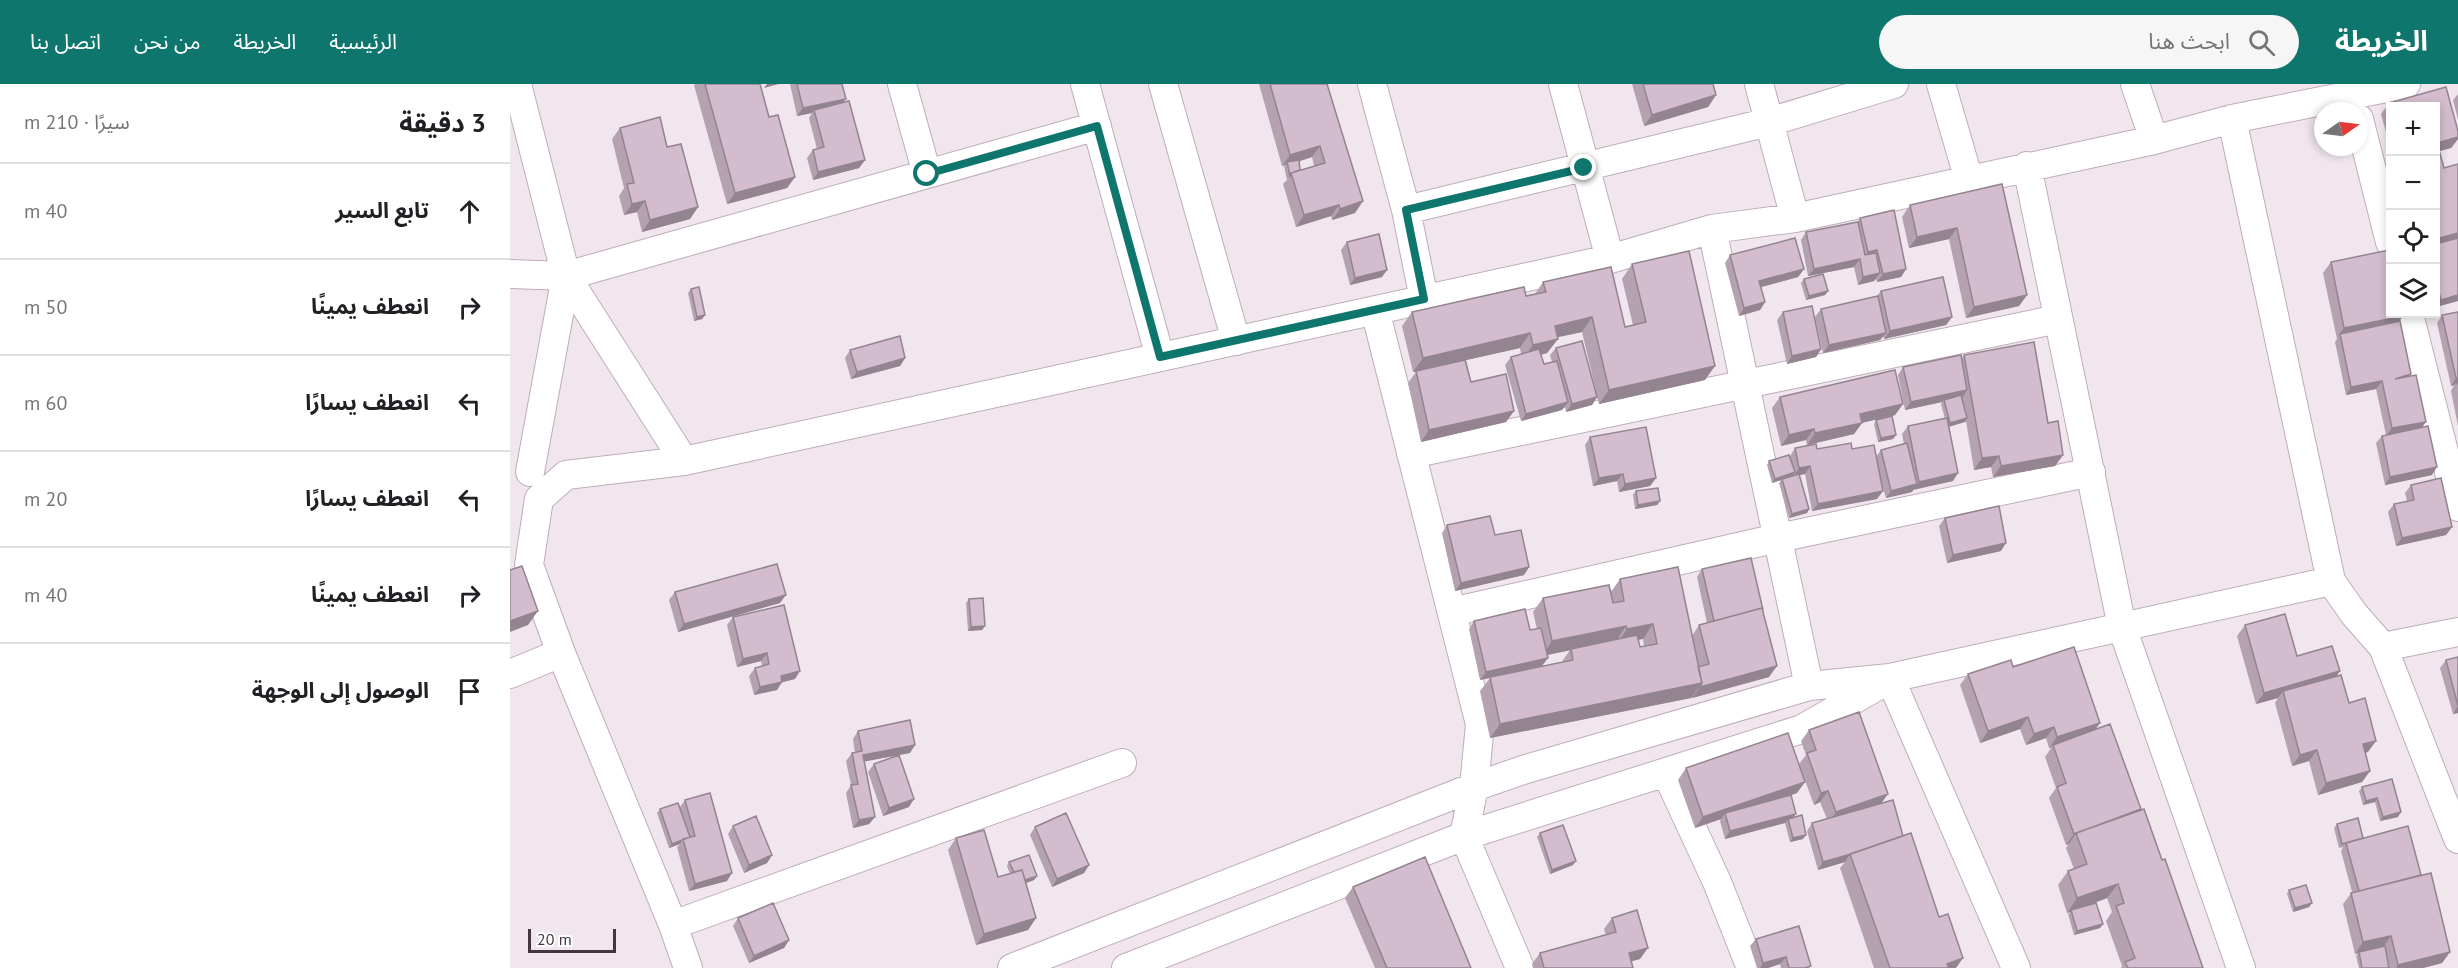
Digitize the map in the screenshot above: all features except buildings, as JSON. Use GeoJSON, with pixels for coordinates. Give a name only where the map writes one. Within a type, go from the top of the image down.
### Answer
{"type":"FeatureCollection","features":[{"type":"Feature","properties":{"kind":"street"},"geometry":{"type":"LineString","coordinates":[[517,84],[566,276],[684,461]]}},
{"type":"Feature","properties":{"kind":"street"},"geometry":{"type":"LineString","coordinates":[[902,84],[927,174]]}},
{"type":"Feature","properties":{"kind":"street"},"geometry":{"type":"LineString","coordinates":[[1085,84],[1160,357]]}},
{"type":"Feature","properties":{"kind":"street"},"geometry":{"type":"LineString","coordinates":[[1163,84],[1236,340]]}},
{"type":"Feature","properties":{"kind":"street"},"geometry":{"type":"LineString","coordinates":[[1372,84],[1406,210],[1424,299]]}},
{"type":"Feature","properties":{"kind":"street"},"geometry":{"type":"LineString","coordinates":[[1563,84],[1610,259]]}},
{"type":"Feature","properties":{"kind":"street"},"geometry":{"type":"LineString","coordinates":[[1759,84],[1795,218]]}},
{"type":"Feature","properties":{"kind":"street"},"geometry":{"type":"LineString","coordinates":[[1406,210],[1769,122],[1894,84]]}},
{"type":"Feature","properties":{"kind":"street"},"geometry":{"type":"LineString","coordinates":[[1941,84],[1969,180]]}},
{"type":"Feature","properties":{"kind":"street"},"geometry":{"type":"LineString","coordinates":[[2135,84],[2154,140]]}},
{"type":"Feature","properties":{"kind":"street"},"geometry":{"type":"LineString","coordinates":[[2368,102],[2406,84]]}},
{"type":"Feature","properties":{"kind":"street"},"geometry":{"type":"LineString","coordinates":[[566,276],[520,472],[566,476],[684,461],[1610,259],[1712,229],[1795,218],[2154,140],[2232,119],[2299,94],[2332,102]]}},
{"type":"Feature","properties":{"kind":"street"},"geometry":{"type":"LineString","coordinates":[[2232,119],[2331,581],[2354,614],[2383,647],[2458,839]]}},
{"type":"Feature","properties":{"kind":"street"},"geometry":{"type":"LineString","coordinates":[[510,274],[566,276],[1097,126]]}},
{"type":"Feature","properties":{"kind":"street"},"geometry":{"type":"LineString","coordinates":[[2368,154],[2386,223]]}},
{"type":"Feature","properties":{"kind":"street"},"geometry":{"type":"LineString","coordinates":[[2027,166],[2122,627],[2241,968]]}},
{"type":"Feature","properties":{"kind":"street"},"geometry":{"type":"LineString","coordinates":[[1712,229],[1809,686]]}},
{"type":"Feature","properties":{"kind":"street"},"geometry":{"type":"LineString","coordinates":[[1375,310],[1480,724],[1474,787],[1464,836],[1520,968]]}},
{"type":"Feature","properties":{"kind":"street"},"geometry":{"type":"LineString","coordinates":[[2410,318],[2458,507]]}},
{"type":"Feature","properties":{"kind":"street"},"geometry":{"type":"LineString","coordinates":[[1411,454],[2058,319]]}},
{"type":"Feature","properties":{"kind":"street"},"geometry":{"type":"LineString","coordinates":[[1452,612],[1778,538],[2091,472]]}},
{"type":"Feature","properties":{"kind":"street"},"geometry":{"type":"LineString","coordinates":[[566,476],[539,499],[529,565],[561,654],[673,925],[688,968]]}},
{"type":"Feature","properties":{"kind":"street"},"geometry":{"type":"LineString","coordinates":[[1012,968],[1474,787],[1527,769],[1809,686],[1890,678],[2331,581]]}},
{"type":"Feature","properties":{"kind":"street"},"geometry":{"type":"LineString","coordinates":[[2383,647],[2458,632]]}},
{"type":"Feature","properties":{"kind":"street"},"geometry":{"type":"LineString","coordinates":[[510,674],[561,654]]}},
{"type":"Feature","properties":{"kind":"street"},"geometry":{"type":"LineString","coordinates":[[1126,968],[1464,836],[1802,729],[1890,678]]}},
{"type":"Feature","properties":{"kind":"street"},"geometry":{"type":"LineString","coordinates":[[1890,678],[2016,968]]}},
{"type":"Feature","properties":{"kind":"street"},"geometry":{"type":"LineString","coordinates":[[673,925],[1122,763]]}},
{"type":"Feature","properties":{"kind":"street"},"geometry":{"type":"LineString","coordinates":[[1666,772],[1717,882],[1751,968]]}},
{"type":"Feature","properties":{"kind":"route"},"geometry":{"type":"LineString","coordinates":[[927,174],[1097,126],[1160,357],[1424,299],[1406,210],[1584,168]]}}]}
